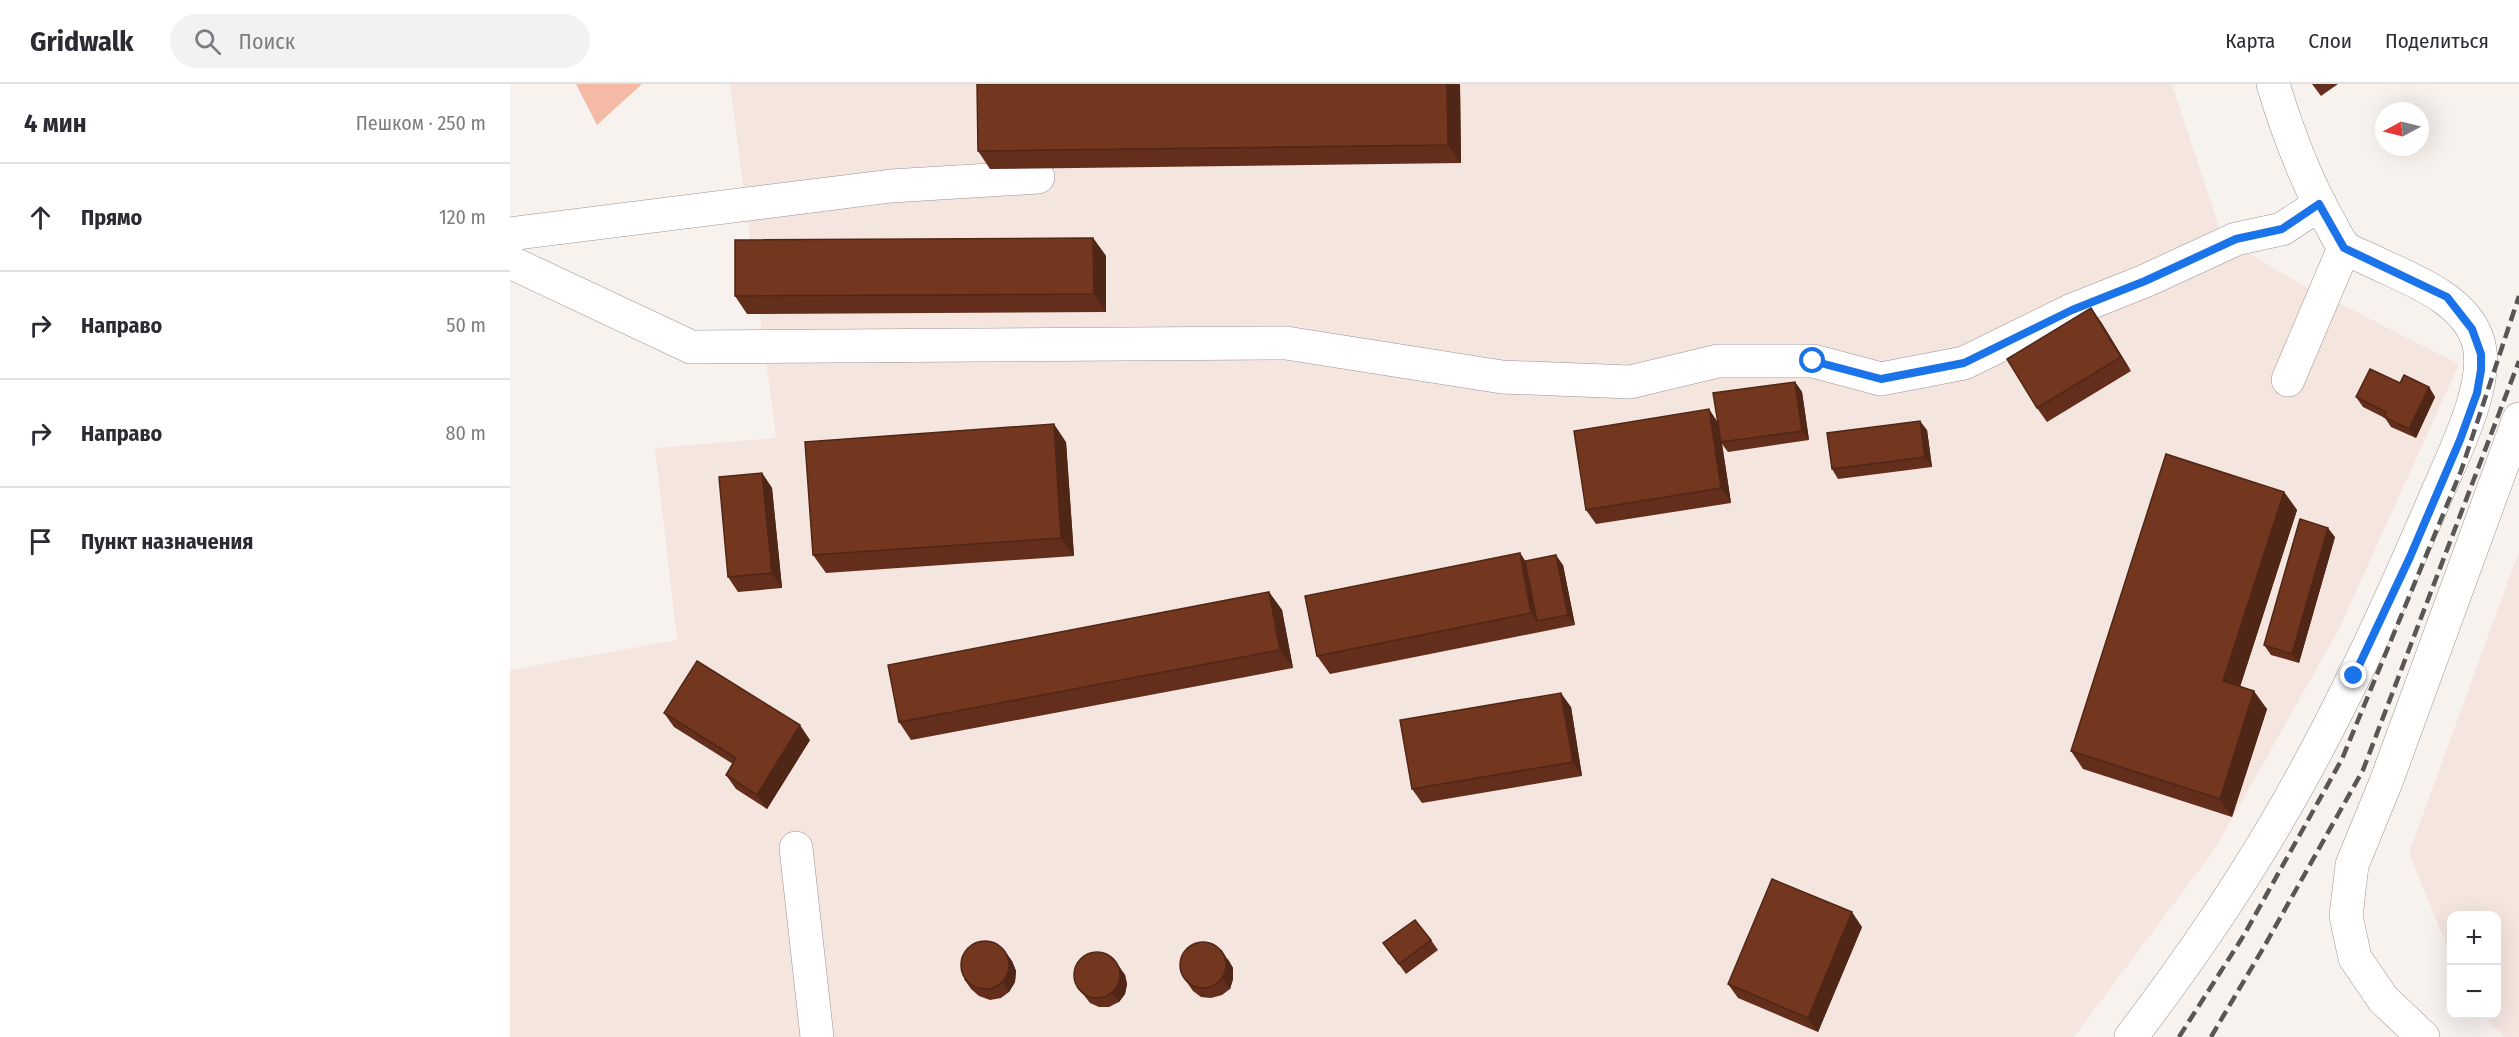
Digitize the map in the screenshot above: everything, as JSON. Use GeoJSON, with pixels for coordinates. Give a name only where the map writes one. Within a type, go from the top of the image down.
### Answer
{"type":"FeatureCollection","features":[{"type":"Feature","properties":{"kind":"street"},"geometry":{"type":"LineString","coordinates":[[2131,1037],[2170,985],[2249,868],[2309,763],[2354,676],[2410,557],[2460,440],[2477,393],[2481,370],[2478,340],[2447,297],[2344,248],[2305,177],[2273,84]]}},
{"type":"Feature","properties":{"kind":"street"},"geometry":{"type":"LineString","coordinates":[[510,234],[891,186],[1038,177]]}},
{"type":"Feature","properties":{"kind":"street"},"geometry":{"type":"LineString","coordinates":[[510,262],[691,347],[1286,343],[1502,377],[1630,382],[1718,361],[1813,361],[1881,379],[1964,363],[2072,310],[2145,281],[2236,239],[2282,229],[2319,204]]}},
{"type":"Feature","properties":{"kind":"street"},"geometry":{"type":"LineString","coordinates":[[2288,380],[2344,248]]}},
{"type":"Feature","properties":{"kind":"street"},"geometry":{"type":"LineString","coordinates":[[2423,1037],[2383,999],[2355,958],[2346,916],[2352,865],[2386,782],[2519,419]]}},
{"type":"Feature","properties":{"kind":"street"},"geometry":{"type":"LineString","coordinates":[[796,848],[817,1037]]}},
{"type":"Feature","properties":{"kind":"shaded area"},"geometry":{"type":"Polygon","coordinates":[[[576,84],[642,84],[597,125],[576,84]]]}},
{"type":"Feature","properties":{"kind":"shaded area"},"geometry":{"type":"Polygon","coordinates":[[[730,84],[2172,84],[2223,239],[2301,284],[2459,364],[2339,629],[2215,849],[2074,1037],[510,1037],[510,670],[677,640],[655,448],[776,438],[730,84]]]}},
{"type":"Feature","properties":{"kind":"shaded area"},"geometry":{"type":"Polygon","coordinates":[[[2519,551],[2519,1037],[2504,1037],[2487,1019],[2501,1019],[2501,911],[2447,911],[2447,946],[2409,853],[2519,551]]]}},
{"type":"Feature","properties":{"kind":"building"},"geometry":{"type":"Polygon","coordinates":[[[977,84],[1447,84],[1448,145],[978,151],[977,84]]]}},
{"type":"Feature","properties":{"kind":"building"},"geometry":{"type":"Polygon","coordinates":[[[1093,238],[1094,294],[735,296],[735,240],[1093,238]]]}},
{"type":"Feature","properties":{"kind":"building"},"geometry":{"type":"Polygon","coordinates":[[[2091,308],[2121,357],[2037,408],[2007,359],[2091,308]]]}},
{"type":"Feature","properties":{"kind":"building"},"geometry":{"type":"Polygon","coordinates":[[[2370,369],[2400,383],[2404,375],[2429,387],[2409,429],[2384,417],[2386,412],[2356,397],[2370,369]]]}},
{"type":"Feature","properties":{"kind":"building"},"geometry":{"type":"Polygon","coordinates":[[[1795,382],[1802,431],[1721,442],[1713,393],[1795,382]]]}},
{"type":"Feature","properties":{"kind":"building"},"geometry":{"type":"Polygon","coordinates":[[[1709,409],[1721,488],[1586,510],[1574,431],[1709,409]]]}},
{"type":"Feature","properties":{"kind":"building"},"geometry":{"type":"Polygon","coordinates":[[[1920,421],[1925,457],[1832,469],[1827,433],[1920,421]]]}},
{"type":"Feature","properties":{"kind":"building"},"geometry":{"type":"Polygon","coordinates":[[[1054,424],[1061,538],[813,555],[805,442],[1054,424]]]}},
{"type":"Feature","properties":{"kind":"building"},"geometry":{"type":"Polygon","coordinates":[[[2166,454],[2284,492],[2223,681],[2254,691],[2220,799],[2071,751],[2166,454]]]}},
{"type":"Feature","properties":{"kind":"building"},"geometry":{"type":"Polygon","coordinates":[[[762,473],[772,573],[728,577],[719,477],[762,473]]]}},
{"type":"Feature","properties":{"kind":"building"},"geometry":{"type":"Polygon","coordinates":[[[2300,519],[2328,528],[2292,654],[2264,645],[2300,519]]]}},
{"type":"Feature","properties":{"kind":"building"},"geometry":{"type":"Polygon","coordinates":[[[1520,553],[1531,613],[1317,656],[1305,596],[1520,553]]]}},
{"type":"Feature","properties":{"kind":"building"},"geometry":{"type":"Polygon","coordinates":[[[1556,555],[1568,615],[1537,621],[1525,561],[1556,555]]]}},
{"type":"Feature","properties":{"kind":"building"},"geometry":{"type":"Polygon","coordinates":[[[1269,592],[1280,650],[899,722],[888,665],[1269,592]]]}},
{"type":"Feature","properties":{"kind":"building"},"geometry":{"type":"Polygon","coordinates":[[[697,661],[800,725],[757,795],[726,775],[736,758],[664,713],[697,661]]]}},
{"type":"Feature","properties":{"kind":"building"},"geometry":{"type":"Polygon","coordinates":[[[1561,693],[1573,762],[1412,789],[1400,720],[1561,693]]]}},
{"type":"Feature","properties":{"kind":"building"},"geometry":{"type":"Polygon","coordinates":[[[1772,879],[1852,912],[1808,1018],[1728,984],[1772,879]]]}},
{"type":"Feature","properties":{"kind":"building"},"geometry":{"type":"Polygon","coordinates":[[[1415,920],[1431,940],[1399,964],[1383,943],[1415,920]]]}},
{"type":"Feature","properties":{"kind":"building"},"geometry":{"type":"Polygon","coordinates":[[[980,941],[990,941],[1005,951],[1009,965],[1005,979],[999,985],[990,989],[980,989],[965,979],[961,970],[961,960],[971,945],[980,941]]]}},
{"type":"Feature","properties":{"kind":"building"},"geometry":{"type":"Polygon","coordinates":[[[1203,942],[1219,949],[1226,965],[1219,981],[1203,988],[1187,981],[1180,965],[1187,949],[1203,942]]]}},
{"type":"Feature","properties":{"kind":"building"},"geometry":{"type":"Polygon","coordinates":[[[1097,952],[1113,959],[1120,975],[1113,991],[1097,998],[1081,991],[1074,975],[1081,959],[1097,952]]]}},
{"type":"Feature","properties":{"kind":"railway"},"geometry":{"type":"LineString","coordinates":[[2179,1037],[2244,935],[2342,759],[2461,471],[2519,296]]}},
{"type":"Feature","properties":{"kind":"railway"},"geometry":{"type":"LineString","coordinates":[[2211,1037],[2363,770],[2519,361]]}},
{"type":"Feature","properties":{"kind":"route"},"geometry":{"type":"LineString","coordinates":[[1813,361],[1881,379],[1964,363],[2072,310],[2145,281],[2236,239],[2282,229],[2319,204],[2344,248],[2447,297],[2472,329],[2478,340],[2481,354],[2477,393],[2460,440],[2410,557],[2354,676]]}}]}
